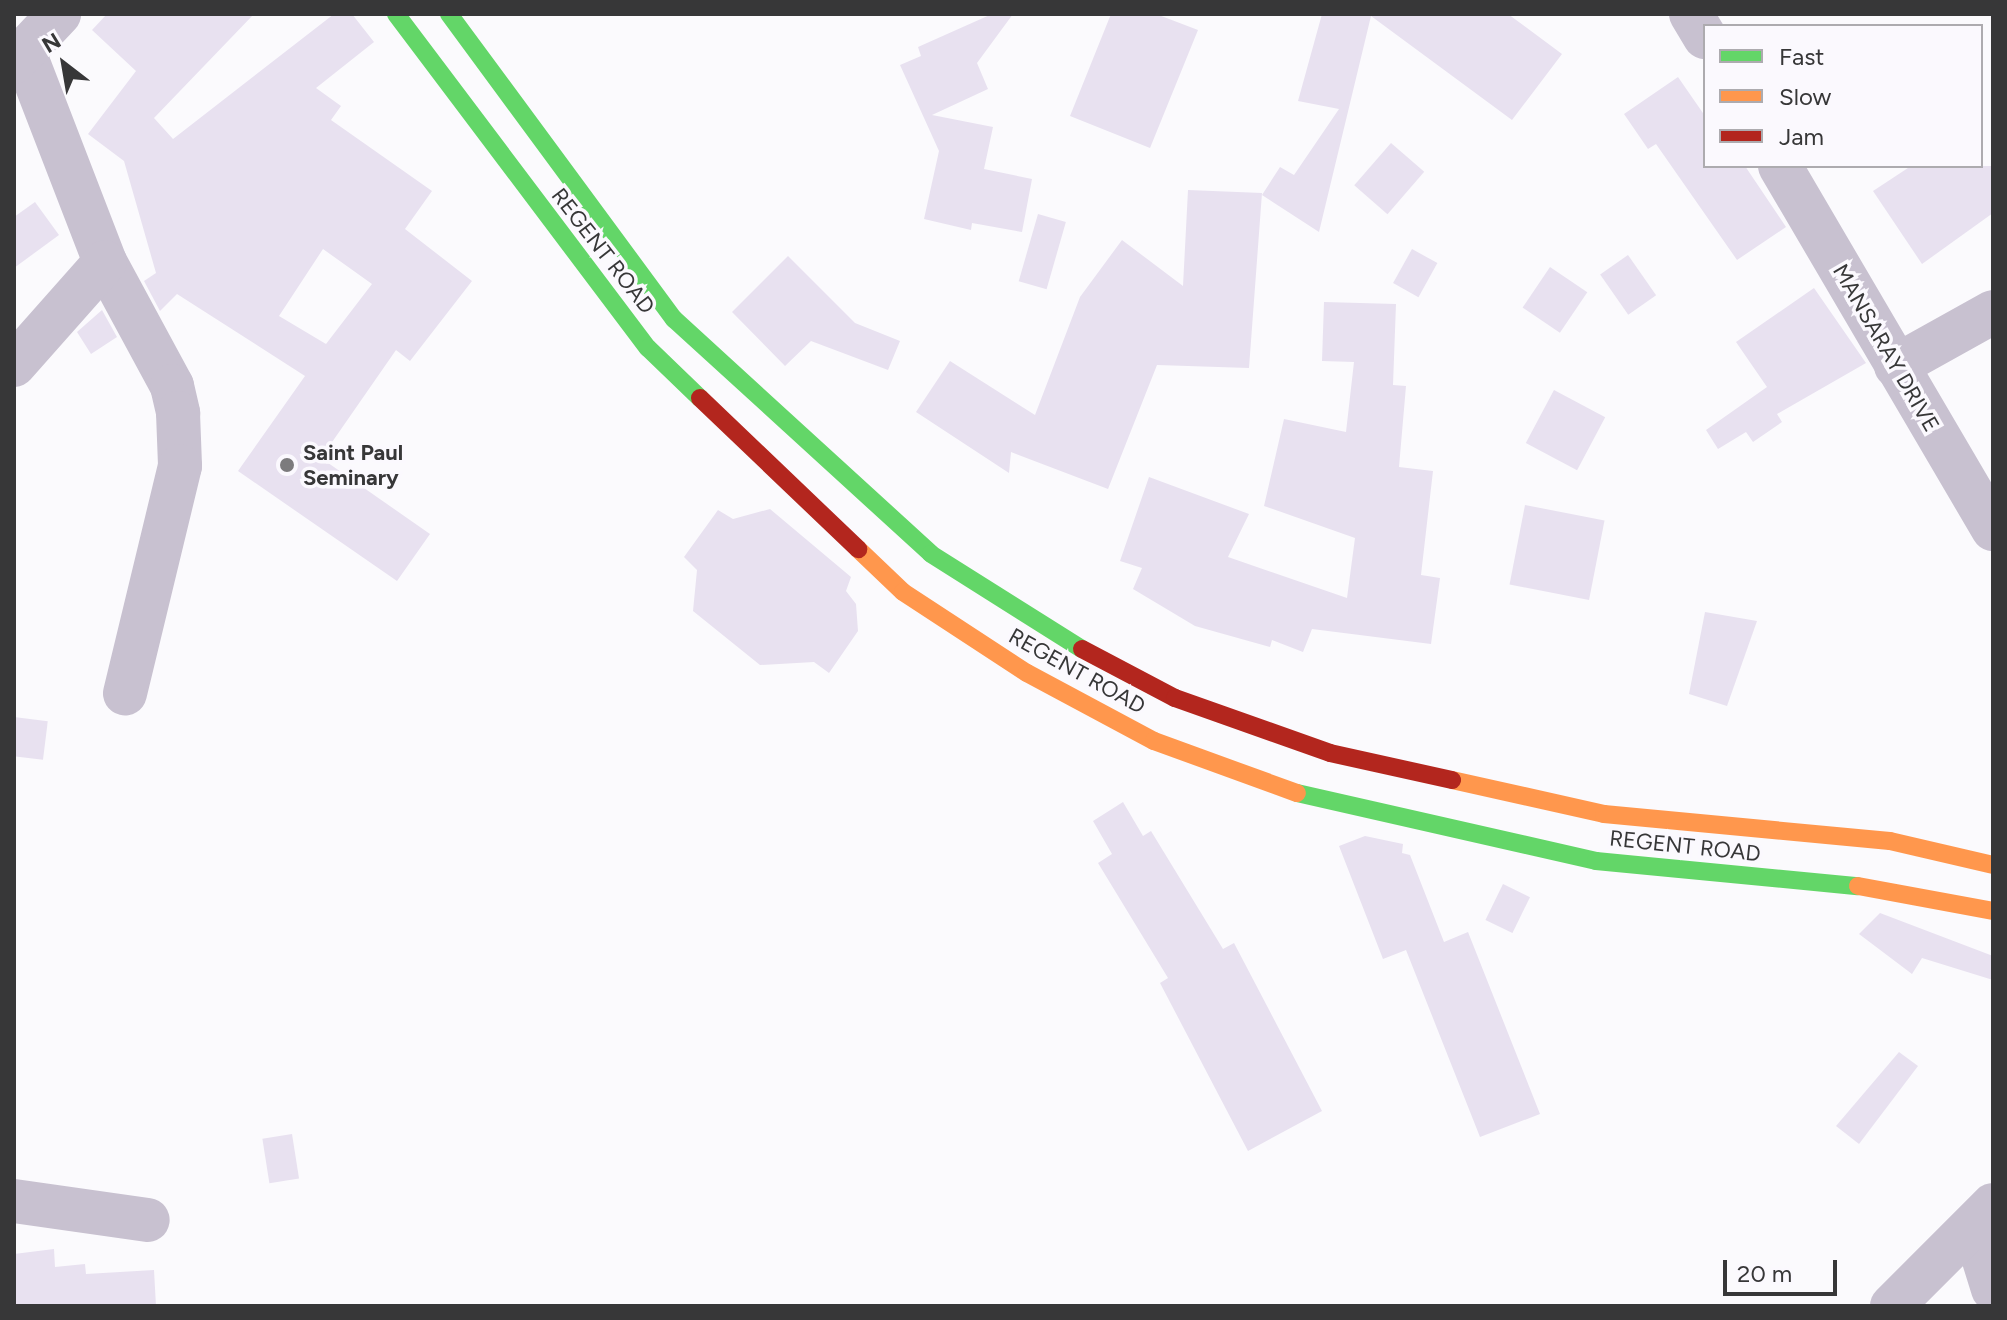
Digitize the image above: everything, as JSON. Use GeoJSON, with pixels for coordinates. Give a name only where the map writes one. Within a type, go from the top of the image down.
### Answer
{"type":"FeatureCollection","features":[{"type":"Feature","properties":{"kind":"main road","name":"REGENT ROAD"},"geometry":{"type":"LineString","coordinates":[[396,14],[648,348],[903,592],[1027,673],[1154,741],[1317,800],[1596,861],[1883,888],[1993,911]]}},
{"type":"Feature","properties":{"kind":"main road","name":"REGENT ROAD"},"geometry":{"type":"LineString","coordinates":[[449,14],[674,319],[931,554],[1051,632],[1175,698],[1330,753],[1604,814],[1890,841],[1993,865]]}},
{"type":"Feature","properties":{"kind":"street"},"geometry":{"type":"LineString","coordinates":[[59,14],[19,57],[105,262],[172,386],[181,440],[180,466],[125,693]]}},
{"type":"Feature","properties":{"kind":"street"},"geometry":{"type":"LineString","coordinates":[[1691,14],[1703,34]]}},
{"type":"Feature","properties":{"kind":"street","name":"MANSARAY DRIVE"},"geometry":{"type":"LineString","coordinates":[[1781,168],[1993,529]]}},
{"type":"Feature","properties":{"kind":"street"},"geometry":{"type":"LineString","coordinates":[[14,365],[105,262]]}},
{"type":"Feature","properties":{"kind":"street"},"geometry":{"type":"LineString","coordinates":[[1896,366],[1993,312]]}},
{"type":"Feature","properties":{"kind":"street"},"geometry":{"type":"LineString","coordinates":[[14,1201],[148,1220]]}},
{"type":"Feature","properties":{"kind":"street"},"geometry":{"type":"LineString","coordinates":[[1983,1217],[1993,1289]]}},
{"type":"Feature","properties":{"kind":"street"},"geometry":{"type":"LineString","coordinates":[[1892,1306],[1983,1217]]}},
{"type":"Feature","properties":{"kind":"building"},"geometry":{"type":"Polygon","coordinates":[[[107,14],[254,14],[154,118],[173,139],[334,14],[352,14],[374,42],[316,88],[341,106],[331,120],[432,191],[405,229],[472,281],[410,361],[396,350],[321,458],[430,534],[397,581],[238,471],[305,376],[177,294],[160,311],[144,281],[156,273],[124,161],[88,134],[136,71],[92,30],[107,14]],[[323,249],[279,316],[326,344],[372,284],[323,249]]]}},
{"type":"Feature","properties":{"kind":"building"},"geometry":{"type":"Polygon","coordinates":[[[992,14],[1013,14],[977,63],[988,89],[932,115],[993,127],[984,169],[1032,179],[1022,232],[972,223],[971,230],[924,219],[939,151],[900,65],[921,56],[918,47],[992,14]]]}},
{"type":"Feature","properties":{"kind":"building"},"geometry":{"type":"Polygon","coordinates":[[[1111,14],[1156,14],[1198,30],[1150,148],[1070,116],[1111,14]]]}},
{"type":"Feature","properties":{"kind":"building"},"geometry":{"type":"Polygon","coordinates":[[[1322,14],[1508,14],[1562,54],[1512,120],[1371,16],[1319,232],[1262,195],[1280,167],[1294,175],[1339,109],[1298,101],[1322,14]]]}},
{"type":"Feature","properties":{"kind":"building"},"geometry":{"type":"Polygon","coordinates":[[[1678,77],[1703,113],[1703,168],[1746,168],[1786,227],[1737,260],[1656,144],[1648,149],[1624,114],[1678,77]]]}},
{"type":"Feature","properties":{"kind":"building"},"geometry":{"type":"Polygon","coordinates":[[[1391,143],[1424,172],[1387,214],[1354,185],[1391,143]]]}},
{"type":"Feature","properties":{"kind":"building"},"geometry":{"type":"Polygon","coordinates":[[[1993,166],[1993,213],[1922,264],[1873,191],[1908,168],[1993,166]]]}},
{"type":"Feature","properties":{"kind":"building"},"geometry":{"type":"Polygon","coordinates":[[[1188,190],[1262,193],[1249,368],[1157,365],[1108,489],[1011,452],[1009,473],[916,412],[950,361],[1035,415],[1080,297],[1122,240],[1183,286],[1188,190]]]}},
{"type":"Feature","properties":{"kind":"building"},"geometry":{"type":"Polygon","coordinates":[[[35,202],[59,235],[14,268],[14,217],[35,202]]]}},
{"type":"Feature","properties":{"kind":"building"},"geometry":{"type":"Polygon","coordinates":[[[1038,214],[1066,222],[1047,289],[1019,281],[1038,214]]]}},
{"type":"Feature","properties":{"kind":"building"},"geometry":{"type":"Polygon","coordinates":[[[1412,249],[1437,263],[1418,297],[1393,283],[1412,249]]]}},
{"type":"Feature","properties":{"kind":"building"},"geometry":{"type":"Polygon","coordinates":[[[1628,255],[1656,295],[1628,315],[1600,275],[1628,255]]]}},
{"type":"Feature","properties":{"kind":"building"},"geometry":{"type":"Polygon","coordinates":[[[788,256],[855,323],[900,341],[888,370],[811,341],[785,366],[732,312],[788,256]]]}},
{"type":"Feature","properties":{"kind":"building"},"geometry":{"type":"Polygon","coordinates":[[[1550,267],[1587,292],[1560,333],[1523,308],[1550,267]]]}},
{"type":"Feature","properties":{"kind":"building"},"geometry":{"type":"Polygon","coordinates":[[[1814,288],[1866,363],[1777,414],[1782,422],[1753,442],[1746,432],[1718,449],[1706,430],[1767,387],[1736,342],[1814,288]]]}},
{"type":"Feature","properties":{"kind":"building"},"geometry":{"type":"Polygon","coordinates":[[[1324,302],[1396,304],[1393,385],[1406,386],[1399,467],[1433,471],[1421,575],[1440,578],[1431,644],[1312,629],[1303,652],[1272,640],[1270,647],[1195,626],[1133,589],[1142,568],[1120,561],[1149,477],[1249,514],[1228,557],[1347,598],[1355,538],[1264,506],[1284,419],[1346,432],[1354,362],[1322,361],[1324,302]]]}},
{"type":"Feature","properties":{"kind":"building"},"geometry":{"type":"Polygon","coordinates":[[[102,310],[117,337],[91,354],[77,332],[102,310]]]}},
{"type":"Feature","properties":{"kind":"building"},"geometry":{"type":"Polygon","coordinates":[[[1554,390],[1605,417],[1577,470],[1526,443],[1554,390]]]}},
{"type":"Feature","properties":{"kind":"building"},"geometry":{"type":"Polygon","coordinates":[[[1525,505],[1605,520],[1589,600],[1510,585],[1525,505]]]}},
{"type":"Feature","properties":{"kind":"building"},"geometry":{"type":"Polygon","coordinates":[[[770,509],[851,577],[846,591],[856,604],[858,631],[829,673],[814,662],[760,665],[693,611],[697,570],[684,557],[718,510],[733,519],[770,509]]]}},
{"type":"Feature","properties":{"kind":"building"},"geometry":{"type":"Polygon","coordinates":[[[1705,612],[1757,621],[1727,706],[1689,694],[1705,612]]]}},
{"type":"Feature","properties":{"kind":"building"},"geometry":{"type":"Polygon","coordinates":[[[14,717],[48,721],[43,760],[14,756],[14,717]]]}},
{"type":"Feature","properties":{"kind":"building"},"geometry":{"type":"Polygon","coordinates":[[[1123,802],[1143,836],[1151,831],[1223,949],[1234,943],[1322,1111],[1248,1151],[1160,983],[1168,978],[1098,863],[1112,854],[1093,821],[1123,802]]]}},
{"type":"Feature","properties":{"kind":"building"},"geometry":{"type":"Polygon","coordinates":[[[1365,836],[1403,844],[1402,853],[1410,855],[1444,942],[1468,932],[1540,1114],[1480,1137],[1406,950],[1383,959],[1339,846],[1365,836]]]}},
{"type":"Feature","properties":{"kind":"building"},"geometry":{"type":"Polygon","coordinates":[[[1503,884],[1530,897],[1512,933],[1485,920],[1503,884]]]}},
{"type":"Feature","properties":{"kind":"building"},"geometry":{"type":"Polygon","coordinates":[[[1880,913],[1993,956],[1993,980],[1922,958],[1912,974],[1859,934],[1880,913]]]}},
{"type":"Feature","properties":{"kind":"building"},"geometry":{"type":"Polygon","coordinates":[[[1899,1052],[1918,1066],[1859,1144],[1836,1126],[1899,1052]]]}},
{"type":"Feature","properties":{"kind":"building"},"geometry":{"type":"Polygon","coordinates":[[[292,1134],[299,1178],[269,1183],[262,1139],[292,1134]]]}},
{"type":"Feature","properties":{"kind":"building"},"geometry":{"type":"Polygon","coordinates":[[[54,1249],[55,1267],[85,1264],[86,1274],[154,1270],[156,1306],[14,1306],[14,1254],[54,1249]]]}},
{"type":"Feature","properties":{"kind":"traffic: fast"},"geometry":{"type":"LineString","coordinates":[[396,14],[648,348],[700,398]]}},
{"type":"Feature","properties":{"kind":"traffic: fast"},"geometry":{"type":"LineString","coordinates":[[449,14],[674,319],[931,554],[1082,649]]}},
{"type":"Feature","properties":{"kind":"traffic: fast"},"geometry":{"type":"LineString","coordinates":[[1297,793],[1596,861],[1858,886]]}},
{"type":"Feature","properties":{"kind":"traffic: slow"},"geometry":{"type":"LineString","coordinates":[[858,549],[903,592],[1027,673],[1154,741],[1297,793]]}},
{"type":"Feature","properties":{"kind":"traffic: slow"},"geometry":{"type":"LineString","coordinates":[[1452,780],[1604,814],[1890,841],[1993,865]]}},
{"type":"Feature","properties":{"kind":"traffic: slow"},"geometry":{"type":"LineString","coordinates":[[1858,886],[1993,911]]}},
{"type":"Feature","properties":{"kind":"traffic: jam"},"geometry":{"type":"LineString","coordinates":[[700,398],[858,549]]}},
{"type":"Feature","properties":{"kind":"traffic: jam"},"geometry":{"type":"LineString","coordinates":[[1082,649],[1175,698],[1330,753],[1452,780]]}},
{"type":"Feature","properties":{"kind":"place","name":"Saint Paul Seminary"},"geometry":{"type":"Point","coordinates":[287,465]}}]}
